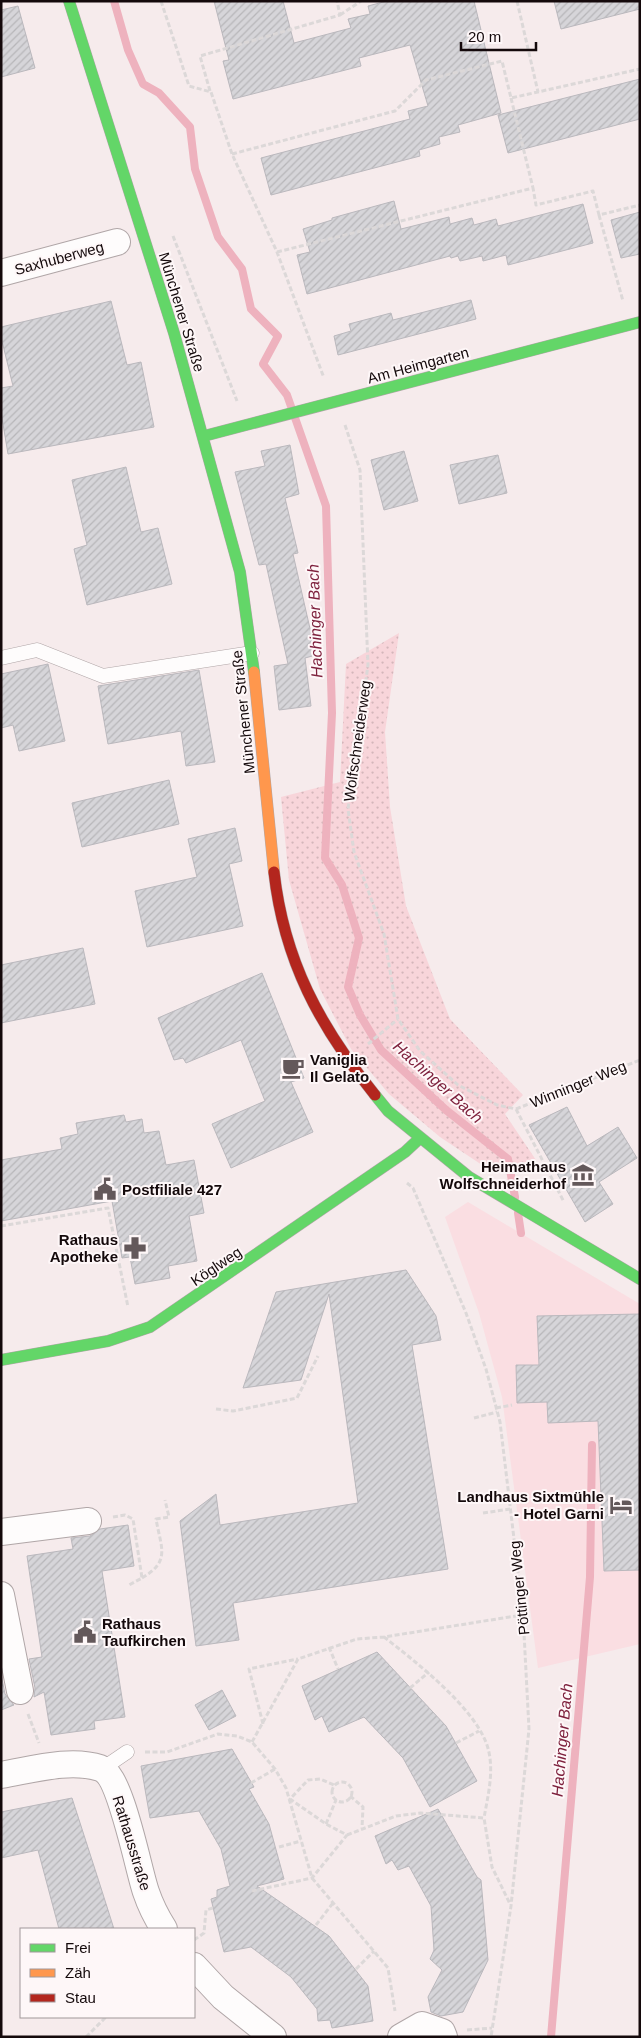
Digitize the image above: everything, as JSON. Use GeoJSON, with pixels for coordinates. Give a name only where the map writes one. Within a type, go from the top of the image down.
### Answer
{"type":"FeatureCollection","features":[{"type":"Feature","properties":{"kind":"main road","name":"Münchener Straße"},"geometry":{"type":"LineString","coordinates":[[69,1],[143,234],[204,436],[240,572],[252,653],[275,878],[285,932],[301,978],[320,1019],[349,1063],[388,1110],[469,1176],[640,1279]]}},
{"type":"Feature","properties":{"kind":"main road","name":"Am Heimgarten"},"geometry":{"type":"LineString","coordinates":[[204,436],[640,322]]}},
{"type":"Feature","properties":{"kind":"main road","name":"Köglweg"},"geometry":{"type":"LineString","coordinates":[[1,1360],[108,1340],[134,1333],[162,1320],[405,1152],[420,1138]]}},
{"type":"Feature","properties":{"kind":"street","name":"Saxhuberweg"},"geometry":{"type":"LineString","coordinates":[[1,274],[117,242]]}},
{"type":"Feature","properties":{"kind":"street"},"geometry":{"type":"LineString","coordinates":[[1,1532],[99,1520]]}},
{"type":"Feature","properties":{"kind":"street"},"geometry":{"type":"LineString","coordinates":[[1,1595],[20,1691]]}},
{"type":"Feature","properties":{"kind":"street"},"geometry":{"type":"LineString","coordinates":[[1,1775],[80,1764],[102,1769]]}},
{"type":"Feature","properties":{"kind":"street","name":"Rathausstraße"},"geometry":{"type":"LineString","coordinates":[[102,1769],[110,1778],[120,1799],[146,1893],[164,1928]]}},
{"type":"Feature","properties":{"kind":"street"},"geometry":{"type":"LineString","coordinates":[[195,1967],[223,1997],[273,2037]]}},
{"type":"Feature","properties":{"kind":"street"},"geometry":{"type":"LineString","coordinates":[[402,2036],[422,2026],[442,2032],[444,2037]]}},
{"type":"Feature","properties":{"kind":"lane"},"geometry":{"type":"LineString","coordinates":[[1,658],[37,650],[103,676],[252,653]]}},
{"type":"Feature","properties":{"kind":"lane"},"geometry":{"type":"LineString","coordinates":[[102,1769],[127,1752]]}},
{"type":"Feature","properties":{"kind":"path"},"geometry":{"type":"LineString","coordinates":[[160,1],[189,86],[211,92]]}},
{"type":"Feature","properties":{"kind":"path"},"geometry":{"type":"LineString","coordinates":[[337,1],[340,15],[361,1]]}},
{"type":"Feature","properties":{"kind":"path"},"geometry":{"type":"LineString","coordinates":[[517,1],[538,92]]}},
{"type":"Feature","properties":{"kind":"path","name":"Wolfschneiderweg"},"geometry":{"type":"LineString","coordinates":[[340,15],[200,56],[232,154],[277,252],[334,402],[350,437],[360,470],[368,665],[348,809],[354,852],[384,934],[398,1019],[420,1051],[458,1084],[497,1105],[516,1109]]}},
{"type":"Feature","properties":{"kind":"path"},"geometry":{"type":"LineString","coordinates":[[232,154],[395,111],[426,80],[502,61],[536,204],[593,191],[622,297]]}},
{"type":"Feature","properties":{"kind":"path"},"geometry":{"type":"LineString","coordinates":[[511,98],[640,69]]}},
{"type":"Feature","properties":{"kind":"path"},"geometry":{"type":"LineString","coordinates":[[277,252],[533,188]]}},
{"type":"Feature","properties":{"kind":"path"},"geometry":{"type":"LineString","coordinates":[[599,215],[640,204]]}},
{"type":"Feature","properties":{"kind":"path"},"geometry":{"type":"LineString","coordinates":[[143,234],[169,225],[245,425]]}},
{"type":"Feature","properties":{"kind":"path"},"geometry":{"type":"LineString","coordinates":[[366,1046],[398,1019]]}},
{"type":"Feature","properties":{"kind":"path","name":"Winninger Weg"},"geometry":{"type":"LineString","coordinates":[[516,1109],[640,1060]]}},
{"type":"Feature","properties":{"kind":"path"},"geometry":{"type":"LineString","coordinates":[[516,1109],[565,1205],[575,1241]]}},
{"type":"Feature","properties":{"kind":"path","name":"Pöttinger Weg"},"geometry":{"type":"LineString","coordinates":[[386,1165],[413,1188],[466,1313],[497,1410],[523,1614],[529,1729],[511,1906],[491,2037]]}},
{"type":"Feature","properties":{"kind":"path"},"geometry":{"type":"LineString","coordinates":[[1,1226],[108,1208],[134,1333]]}},
{"type":"Feature","properties":{"kind":"path"},"geometry":{"type":"LineString","coordinates":[[216,1409],[232,1410],[297,1398],[318,1356]]}},
{"type":"Feature","properties":{"kind":"path"},"geometry":{"type":"LineString","coordinates":[[474,1418],[512,1405]]}},
{"type":"Feature","properties":{"kind":"path"},"geometry":{"type":"LineString","coordinates":[[129,1585],[157,1569],[163,1555],[156,1519],[168,1517],[165,1500]]}},
{"type":"Feature","properties":{"kind":"path"},"geometry":{"type":"LineString","coordinates":[[483,1513],[510,1509]]}},
{"type":"Feature","properties":{"kind":"path"},"geometry":{"type":"LineString","coordinates":[[99,1520],[125,1515],[133,1519],[142,1578]]}},
{"type":"Feature","properties":{"kind":"path"},"geometry":{"type":"LineString","coordinates":[[263,1726],[248,1669],[298,1659],[357,1639],[384,1637],[523,1614]]}},
{"type":"Feature","properties":{"kind":"path"},"geometry":{"type":"LineString","coordinates":[[384,1637],[429,1672],[472,1720],[487,1746],[491,1774],[484,1818],[492,1867],[511,1906]]}},
{"type":"Feature","properties":{"kind":"path"},"geometry":{"type":"LineString","coordinates":[[329,1647],[338,1669]]}},
{"type":"Feature","properties":{"kind":"path"},"geometry":{"type":"LineString","coordinates":[[252,1742],[263,1726],[298,1659]]}},
{"type":"Feature","properties":{"kind":"path"},"geometry":{"type":"LineString","coordinates":[[410,1688],[429,1672]]}},
{"type":"Feature","properties":{"kind":"path"},"geometry":{"type":"LineString","coordinates":[[20,1691],[40,1745]]}},
{"type":"Feature","properties":{"kind":"path"},"geometry":{"type":"LineString","coordinates":[[456,1743],[479,1731]]}},
{"type":"Feature","properties":{"kind":"path"},"geometry":{"type":"LineString","coordinates":[[127,1752],[167,1752],[218,1734],[237,1736],[252,1742],[275,1769],[290,1799],[312,1878],[388,1968],[402,2036]]}},
{"type":"Feature","properties":{"kind":"path"},"geometry":{"type":"LineString","coordinates":[[251,1783],[275,1769]]}},
{"type":"Feature","properties":{"kind":"path"},"geometry":{"type":"LineString","coordinates":[[290,1799],[308,1780],[320,1779],[334,1785],[345,1782],[352,1791],[346,1800],[336,1800]]}},
{"type":"Feature","properties":{"kind":"path"},"geometry":{"type":"LineString","coordinates":[[326,1824],[336,1800],[332,1790],[334,1785]]}},
{"type":"Feature","properties":{"kind":"path"},"geometry":{"type":"LineString","coordinates":[[350,1796],[363,1807],[362,1829]]}},
{"type":"Feature","properties":{"kind":"path"},"geometry":{"type":"LineString","coordinates":[[290,1799],[326,1824],[347,1835]]}},
{"type":"Feature","properties":{"kind":"path"},"geometry":{"type":"LineString","coordinates":[[252,1890],[312,1878],[347,1835],[396,1816],[421,1813],[484,1818]]}},
{"type":"Feature","properties":{"kind":"path"},"geometry":{"type":"LineString","coordinates":[[278,1847],[301,1841]]}},
{"type":"Feature","properties":{"kind":"path"},"geometry":{"type":"LineString","coordinates":[[316,1925],[333,1903]]}},
{"type":"Feature","properties":{"kind":"path"},"geometry":{"type":"LineString","coordinates":[[195,1939],[204,1933],[206,1910],[213,1908]]}},
{"type":"Feature","properties":{"kind":"path"},"geometry":{"type":"LineString","coordinates":[[356,1969],[374,1951]]}},
{"type":"Feature","properties":{"kind":"path"},"geometry":{"type":"LineString","coordinates":[[86,2037],[105,2018]]}},
{"type":"Feature","properties":{"kind":"shaded area"},"geometry":{"type":"Polygon","coordinates":[[[399,633],[385,732],[390,807],[406,906],[450,1019],[523,1095],[505,1114],[536,1160],[491,1171],[440,1137],[389,1094],[351,1049],[320,989],[289,880],[281,797],[340,782],[346,664],[399,633]]]}},
{"type":"Feature","properties":{"kind":"shaded area"},"geometry":{"type":"Polygon","coordinates":[[[468,1202],[640,1304],[640,1644],[538,1668],[502,1397],[479,1313],[445,1217],[468,1202]]]}},
{"type":"Feature","properties":{"kind":"building"},"geometry":{"type":"Polygon","coordinates":[[[214,1],[283,1],[294,43],[351,28],[348,19],[370,14],[368,6],[387,1],[474,1],[501,113],[458,125],[460,132],[439,137],[440,144],[419,150],[420,156],[271,195],[261,158],[410,119],[408,111],[428,106],[410,45],[359,58],[361,66],[233,99],[223,61],[229,60],[214,1]]]}},
{"type":"Feature","properties":{"kind":"building"},"geometry":{"type":"Polygon","coordinates":[[[554,1],[640,1],[640,9],[561,29],[554,1]]]}},
{"type":"Feature","properties":{"kind":"building"},"geometry":{"type":"Polygon","coordinates":[[[18,6],[35,68],[1,77],[1,10],[18,6]]]}},
{"type":"Feature","properties":{"kind":"building"},"geometry":{"type":"Polygon","coordinates":[[[640,79],[640,119],[508,153],[498,115],[640,79]]]}},
{"type":"Feature","properties":{"kind":"building"},"geometry":{"type":"Polygon","coordinates":[[[394,201],[401,229],[449,217],[450,224],[472,218],[474,225],[496,219],[498,226],[583,204],[593,243],[508,265],[506,255],[483,261],[482,256],[460,261],[458,256],[451,258],[450,256],[307,294],[297,255],[310,252],[303,229],[332,220],[332,218],[394,201]]]}},
{"type":"Feature","properties":{"kind":"building"},"geometry":{"type":"Polygon","coordinates":[[[640,212],[640,254],[621,258],[611,220],[640,212]]]}},
{"type":"Feature","properties":{"kind":"building"},"geometry":{"type":"Polygon","coordinates":[[[471,300],[476,319],[338,355],[334,336],[351,331],[349,324],[391,313],[393,320],[471,300]]]}},
{"type":"Feature","properties":{"kind":"building"},"geometry":{"type":"Polygon","coordinates":[[[111,301],[127,365],[141,362],[154,427],[8,454],[1,412],[1,388],[13,386],[1,337],[1,327],[111,301]]]}},
{"type":"Feature","properties":{"kind":"building"},"geometry":{"type":"Polygon","coordinates":[[[290,445],[299,494],[285,498],[298,553],[293,554],[316,655],[305,658],[311,706],[279,710],[274,666],[288,664],[266,564],[259,565],[235,472],[265,466],[261,451],[290,445]]]}},
{"type":"Feature","properties":{"kind":"building"},"geometry":{"type":"Polygon","coordinates":[[[404,451],[418,501],[384,510],[371,460],[404,451]]]}},
{"type":"Feature","properties":{"kind":"building"},"geometry":{"type":"Polygon","coordinates":[[[498,455],[507,493],[459,504],[450,465],[498,455]]]}},
{"type":"Feature","properties":{"kind":"building"},"geometry":{"type":"Polygon","coordinates":[[[126,467],[141,532],[158,528],[172,584],[87,605],[74,549],[87,545],[72,480],[126,467]]]}},
{"type":"Feature","properties":{"kind":"building"},"geometry":{"type":"Polygon","coordinates":[[[48,664],[65,741],[19,751],[13,725],[1,728],[1,674],[48,664]]]}},
{"type":"Feature","properties":{"kind":"building"},"geometry":{"type":"Polygon","coordinates":[[[199,670],[215,762],[186,766],[181,731],[108,744],[98,686],[199,670]]]}},
{"type":"Feature","properties":{"kind":"building"},"geometry":{"type":"Polygon","coordinates":[[[169,780],[179,824],[82,847],[72,803],[169,780]]]}},
{"type":"Feature","properties":{"kind":"building"},"geometry":{"type":"Polygon","coordinates":[[[235,828],[242,861],[229,864],[243,926],[147,947],[135,891],[197,877],[188,839],[235,828]]]}},
{"type":"Feature","properties":{"kind":"building"},"geometry":{"type":"Polygon","coordinates":[[[83,948],[95,1004],[1,1023],[1,965],[83,948]]]}},
{"type":"Feature","properties":{"kind":"building"},"geometry":{"type":"Polygon","coordinates":[[[262,973],[304,1078],[291,1082],[313,1132],[231,1168],[212,1124],[265,1101],[241,1040],[186,1063],[183,1058],[174,1060],[158,1018],[262,973]]]}},
{"type":"Feature","properties":{"kind":"building","name":"Heimathaus Wolfschneiderhof"},"geometry":{"type":"Polygon","coordinates":[[[567,1107],[587,1146],[618,1127],[637,1158],[599,1182],[613,1204],[585,1222],[529,1125],[567,1107]]]}},
{"type":"Feature","properties":{"kind":"building"},"geometry":{"type":"Polygon","coordinates":[[[124,1115],[126,1122],[142,1119],[144,1133],[159,1131],[166,1165],[194,1160],[204,1213],[189,1216],[197,1261],[168,1266],[170,1278],[135,1284],[130,1257],[122,1258],[112,1201],[1,1221],[1,1160],[62,1149],[60,1138],[78,1134],[76,1123],[124,1115]]]}},
{"type":"Feature","properties":{"kind":"building"},"geometry":{"type":"Polygon","coordinates":[[[406,1270],[436,1316],[441,1340],[412,1345],[448,1569],[233,1603],[239,1640],[196,1646],[180,1521],[216,1494],[220,1525],[358,1503],[329,1294],[301,1380],[243,1388],[276,1292],[406,1270]]]}},
{"type":"Feature","properties":{"kind":"building"},"geometry":{"type":"Polygon","coordinates":[[[640,1314],[640,1570],[604,1571],[598,1421],[548,1423],[547,1402],[517,1403],[516,1365],[539,1365],[537,1316],[640,1314]]]}},
{"type":"Feature","properties":{"kind":"building","name":"Rathaus Taufkirchen"},"geometry":{"type":"Polygon","coordinates":[[[128,1525],[134,1566],[102,1571],[125,1717],[94,1721],[95,1729],[51,1735],[44,1692],[34,1697],[35,1688],[29,1659],[42,1657],[27,1556],[73,1549],[71,1538],[90,1536],[100,1529],[128,1525]]]}},
{"type":"Feature","properties":{"kind":"building"},"geometry":{"type":"Polygon","coordinates":[[[377,1652],[446,1726],[477,1781],[430,1807],[403,1758],[364,1717],[329,1732],[322,1716],[315,1720],[302,1686],[377,1652]]]}},
{"type":"Feature","properties":{"kind":"building"},"geometry":{"type":"Polygon","coordinates":[[[1,1674],[5,1694],[14,1705],[1,1710],[1,1674]]]}},
{"type":"Feature","properties":{"kind":"building"},"geometry":{"type":"Polygon","coordinates":[[[222,1690],[236,1716],[209,1730],[195,1705],[222,1690]]]}},
{"type":"Feature","properties":{"kind":"building"},"geometry":{"type":"Polygon","coordinates":[[[232,1749],[254,1787],[249,1789],[269,1824],[284,1879],[257,1886],[329,1936],[368,1986],[373,2021],[332,2028],[330,2020],[318,2021],[317,2009],[291,1977],[251,1947],[224,1952],[211,1899],[217,1897],[217,1890],[230,1886],[221,1849],[199,1811],[150,1818],[141,1766],[232,1749]]]}},
{"type":"Feature","properties":{"kind":"building"},"geometry":{"type":"Polygon","coordinates":[[[72,1798],[114,1928],[59,1928],[38,1850],[1,1858],[1,1812],[72,1798]]]}},
{"type":"Feature","properties":{"kind":"building"},"geometry":{"type":"Polygon","coordinates":[[[438,1809],[477,1877],[481,1880],[488,1960],[463,2012],[441,2016],[431,2012],[428,1997],[442,1970],[430,1959],[434,1950],[431,1906],[409,1866],[398,1870],[392,1860],[386,1864],[375,1836],[438,1809]]]}},
{"type":"Feature","properties":{"kind":"waterway","name":"Hachinger Bach"},"geometry":{"type":"LineString","coordinates":[[114,1],[128,50],[143,84],[159,93],[190,127],[195,169],[218,237],[242,269],[251,309],[278,336],[263,364],[287,395],[326,506],[332,713],[325,858],[342,885],[359,938],[348,987],[360,1015],[381,1050],[446,1110],[508,1159],[515,1197]]}},
{"type":"Feature","properties":{"kind":"waterway","name":"Hachinger Bach"},"geometry":{"type":"LineString","coordinates":[[518,1213],[521,1233]]}},
{"type":"Feature","properties":{"kind":"waterway","name":"Hachinger Bach"},"geometry":{"type":"LineString","coordinates":[[551,2037],[590,1577],[592,1445]]}},
{"type":"Feature","properties":{"kind":"traffic: fast"},"geometry":{"type":"LineString","coordinates":[[69,1],[174,333],[240,572],[254,672]]}},
{"type":"Feature","properties":{"kind":"traffic: fast"},"geometry":{"type":"LineString","coordinates":[[204,436],[640,322]]}},
{"type":"Feature","properties":{"kind":"traffic: fast"},"geometry":{"type":"LineString","coordinates":[[375,1095],[388,1111],[469,1177],[640,1279]]}},
{"type":"Feature","properties":{"kind":"traffic: fast"},"geometry":{"type":"LineString","coordinates":[[1,1360],[108,1341],[150,1327],[405,1152],[420,1138]]}},
{"type":"Feature","properties":{"kind":"traffic: slow"},"geometry":{"type":"LineString","coordinates":[[254,672],[274,872]]}},
{"type":"Feature","properties":{"kind":"traffic: jam"},"geometry":{"type":"LineString","coordinates":[[274,872],[286,935],[308,991],[337,1044],[375,1095]]}},
{"type":"Feature","properties":{"kind":"place","name":"Vaniglia Il Gelato"},"geometry":{"type":"Point","coordinates":[293,1068]}},
{"type":"Feature","properties":{"kind":"place","name":"Heimathaus Wolfschneiderhof"},"geometry":{"type":"Point","coordinates":[583,1175]}},
{"type":"Feature","properties":{"kind":"place","name":"Postfiliale 427"},"geometry":{"type":"Point","coordinates":[105,1189]}},
{"type":"Feature","properties":{"kind":"place","name":"Rathaus Apotheke"},"geometry":{"type":"Point","coordinates":[135,1248]}},
{"type":"Feature","properties":{"kind":"place","name":"Landhaus Sixtmühle - Hotel Garni"},"geometry":{"type":"Point","coordinates":[621,1505]}},
{"type":"Feature","properties":{"kind":"place","name":"Rathaus Taufkirchen"},"geometry":{"type":"Point","coordinates":[85,1632]}}]}
